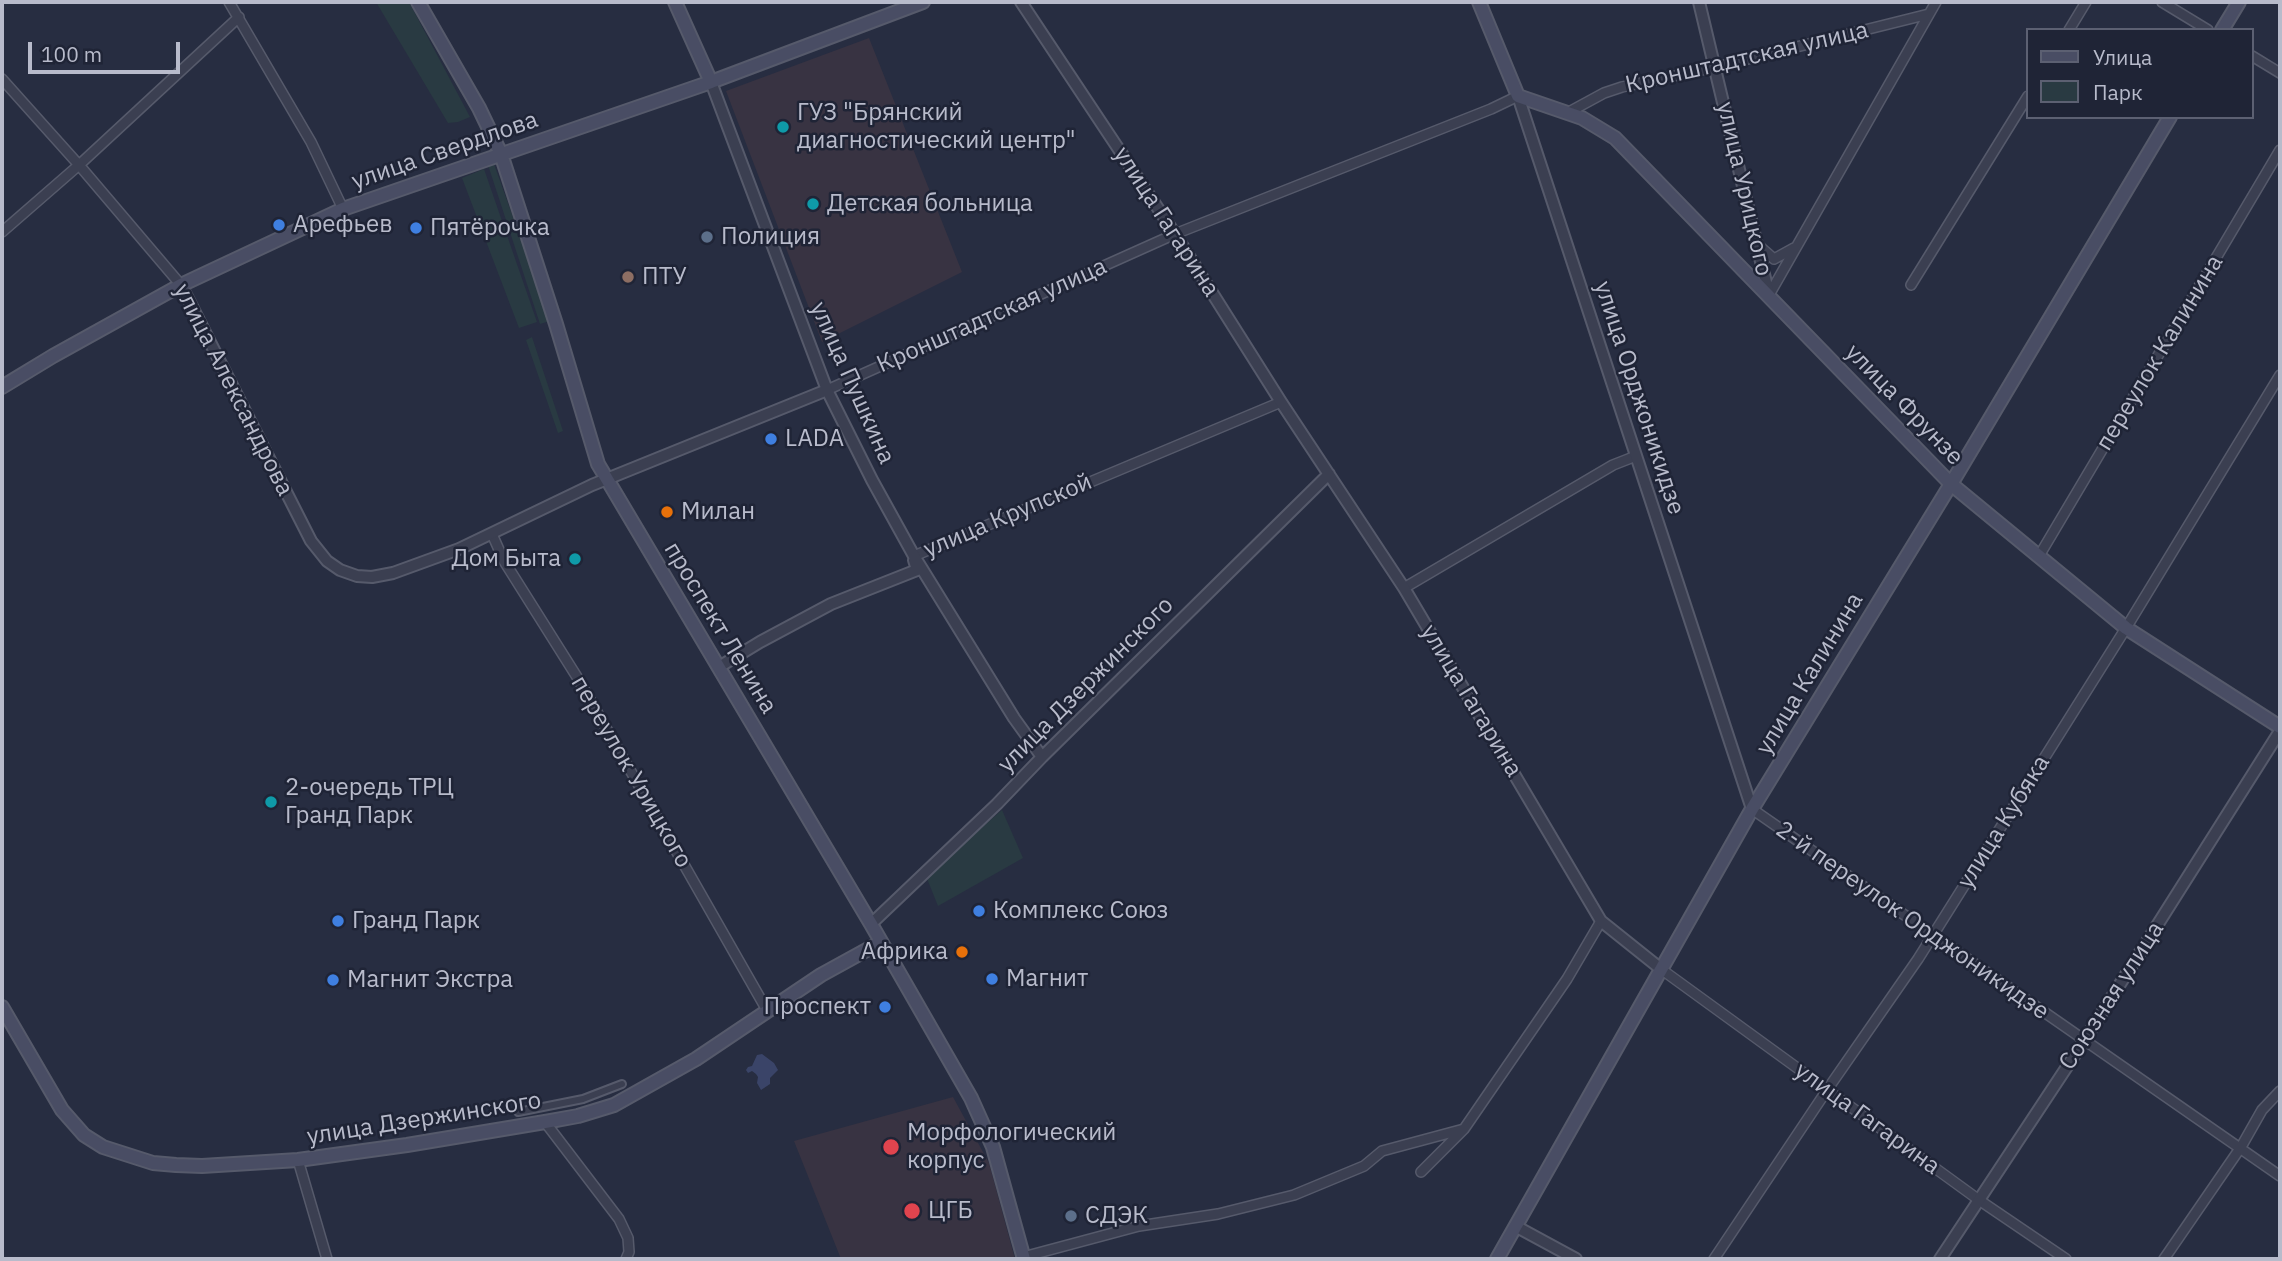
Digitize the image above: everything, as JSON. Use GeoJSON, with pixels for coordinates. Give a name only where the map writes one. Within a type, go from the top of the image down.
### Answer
{"type":"FeatureCollection","features":[{"type":"Feature","properties":{"kind":"main road","name":"проспект Ленина"},"geometry":{"type":"LineString","coordinates":[[418,2],[479,108],[501,154],[605,480],[871,923],[959,1077],[989,1135],[1024,1258]]}},
{"type":"Feature","properties":{"kind":"main road","name":"улица Пушкина"},"geometry":{"type":"LineString","coordinates":[[675,2],[711,82]]}},
{"type":"Feature","properties":{"kind":"main road","name":"улица Свердлова"},"geometry":{"type":"LineString","coordinates":[[2,387],[181,285],[343,209],[711,82],[923,2]]}},
{"type":"Feature","properties":{"kind":"main road","name":"улица Орджоникидзе"},"geometry":{"type":"LineString","coordinates":[[1479,2],[1518,96]]}},
{"type":"Feature","properties":{"kind":"main road"},"geometry":{"type":"LineString","coordinates":[[2223,28],[2239,2]]}},
{"type":"Feature","properties":{"kind":"main road","name":"улица Фрунзе"},"geometry":{"type":"LineString","coordinates":[[1518,96],[1569,112],[1615,138],[1951,484],[2126,628],[2280,729]]}},
{"type":"Feature","properties":{"kind":"main road","name":"улица Калинина"},"geometry":{"type":"LineString","coordinates":[[1497,1259],[1752,809],[1951,484],[2169,119]]}},
{"type":"Feature","properties":{"kind":"main road","name":"улица Дзержинского"},"geometry":{"type":"LineString","coordinates":[[2,1007],[62,1110],[84,1135],[103,1147],[153,1163],[176,1165],[298,1160],[407,1145],[598,1111],[625,1100],[696,1059],[821,975],[881,942]]}},
{"type":"Feature","properties":{"kind":"street"},"geometry":{"type":"LineString","coordinates":[[229,2],[311,142],[343,209]]}},
{"type":"Feature","properties":{"kind":"street","name":"улица Гагарина"},"geometry":{"type":"LineString","coordinates":[[1021,2],[1175,234],[1404,589],[1601,921],[1661,969],[1826,1090],[2066,1259]]}},
{"type":"Feature","properties":{"kind":"street","name":"улица Урицкого"},"geometry":{"type":"LineString","coordinates":[[1699,2],[1769,295]]}},
{"type":"Feature","properties":{"kind":"street"},"geometry":{"type":"LineString","coordinates":[[1769,295],[1936,2]]}},
{"type":"Feature","properties":{"kind":"street"},"geometry":{"type":"LineString","coordinates":[[2070,28],[2086,2]]}},
{"type":"Feature","properties":{"kind":"street"},"geometry":{"type":"LineString","coordinates":[[2162,2],[2205,28]]}},
{"type":"Feature","properties":{"kind":"street","name":"Кронштадтская улица"},"geometry":{"type":"LineString","coordinates":[[1569,112],[1604,93],[1622,87],[1929,13]]}},
{"type":"Feature","properties":{"kind":"street"},"geometry":{"type":"LineString","coordinates":[[2,232],[79,165],[239,17]]}},
{"type":"Feature","properties":{"kind":"street"},"geometry":{"type":"LineString","coordinates":[[2254,57],[2280,73]]}},
{"type":"Feature","properties":{"kind":"street","name":"улица Александрова"},"geometry":{"type":"LineString","coordinates":[[2,79],[181,285],[311,541],[327,561],[350,574]]}},
{"type":"Feature","properties":{"kind":"street","name":"улица Пушкина"},"geometry":{"type":"LineString","coordinates":[[711,82],[827,390],[872,481],[914,556],[1014,718],[1042,757]]}},
{"type":"Feature","properties":{"kind":"street","name":"Кронштадтская улица"},"geometry":{"type":"LineString","coordinates":[[350,574],[366,578],[393,573],[492,534],[565,497],[827,390],[1175,234],[1518,96]]}},
{"type":"Feature","properties":{"kind":"street","name":"улица Орджоникидзе"},"geometry":{"type":"LineString","coordinates":[[1518,96],[1752,809]]}},
{"type":"Feature","properties":{"kind":"street"},"geometry":{"type":"LineString","coordinates":[[1912,285],[2026,99]]}},
{"type":"Feature","properties":{"kind":"street","name":"переулок Калинина"},"geometry":{"type":"LineString","coordinates":[[2039,556],[2280,150]]}},
{"type":"Feature","properties":{"kind":"street"},"geometry":{"type":"LineString","coordinates":[[1758,245],[1774,259],[1796,247]]}},
{"type":"Feature","properties":{"kind":"street","name":"улица Кубяка"},"geometry":{"type":"LineString","coordinates":[[1714,1259],[1826,1090],[1918,958],[2126,628],[2280,375]]}},
{"type":"Feature","properties":{"kind":"street","name":"улица Крупской"},"geometry":{"type":"LineString","coordinates":[[719,667],[831,604],[917,570],[914,556],[1281,402]]}},
{"type":"Feature","properties":{"kind":"street"},"geometry":{"type":"LineString","coordinates":[[1404,589],[1613,465],[1636,456]]}},
{"type":"Feature","properties":{"kind":"street","name":"улица Дзержинского"},"geometry":{"type":"LineString","coordinates":[[871,923],[997,804],[1329,474]]}},
{"type":"Feature","properties":{"kind":"street","name":"переулок Урицкого"},"geometry":{"type":"LineString","coordinates":[[492,534],[504,561],[578,677],[768,1012]]}},
{"type":"Feature","properties":{"kind":"street","name":"Союзная улица"},"geometry":{"type":"LineString","coordinates":[[1940,1259],[2084,1041],[2280,729]]}},
{"type":"Feature","properties":{"kind":"street","name":"2-й переулок Орджоникидзе"},"geometry":{"type":"LineString","coordinates":[[1752,809],[2280,1176]]}},
{"type":"Feature","properties":{"kind":"street"},"geometry":{"type":"LineString","coordinates":[[1421,1172],[1464,1129],[1567,979],[1601,921]]}},
{"type":"Feature","properties":{"kind":"street"},"geometry":{"type":"LineString","coordinates":[[517,1112],[583,1098],[622,1084]]}},
{"type":"Feature","properties":{"kind":"street"},"geometry":{"type":"LineString","coordinates":[[2164,1259],[2241,1147],[2262,1110],[2280,1091]]}},
{"type":"Feature","properties":{"kind":"street"},"geometry":{"type":"LineString","coordinates":[[545,1122],[619,1219],[628,1238],[629,1252],[626,1259]]}},
{"type":"Feature","properties":{"kind":"street"},"geometry":{"type":"LineString","coordinates":[[1024,1258],[1139,1226],[1218,1214],[1294,1195],[1364,1166],[1382,1151],[1464,1129]]}},
{"type":"Feature","properties":{"kind":"street"},"geometry":{"type":"LineString","coordinates":[[298,1160],[327,1259]]}},
{"type":"Feature","properties":{"kind":"street"},"geometry":{"type":"LineString","coordinates":[[1517,1227],[1576,1259]]}},
{"type":"Feature","properties":{"kind":"shaded area"},"geometry":{"type":"Polygon","coordinates":[[[869,38],[962,272],[822,342],[726,91],[869,38]]]}},
{"type":"Feature","properties":{"kind":"shaded area","name":"ЦГБ"},"geometry":{"type":"Polygon","coordinates":[[[953,1097],[989,1163],[1015,1259],[841,1259],[794,1141],[953,1097]]]}},
{"type":"Feature","properties":{"kind":"green space"},"geometry":{"type":"Polygon","coordinates":[[[376,2],[409,2],[470,117],[448,123],[376,2]]]}},
{"type":"Feature","properties":{"kind":"green space"},"geometry":{"type":"Polygon","coordinates":[[[494,164],[550,321],[540,324],[488,165],[494,164]]]}},
{"type":"Feature","properties":{"kind":"green space"},"geometry":{"type":"Polygon","coordinates":[[[484,169],[537,322],[519,328],[462,178],[484,169]]]}},
{"type":"Feature","properties":{"kind":"green space"},"geometry":{"type":"Polygon","coordinates":[[[532,337],[563,431],[558,433],[526,340],[532,337]]]}},
{"type":"Feature","properties":{"kind":"green space"},"geometry":{"type":"Polygon","coordinates":[[[1002,810],[1023,858],[938,906],[926,876],[1002,810]]]}},
{"type":"Feature","properties":{"kind":"water"},"geometry":{"type":"Polygon","coordinates":[[[762,1054],[774,1063],[778,1070],[770,1078],[770,1084],[761,1090],[756,1074],[746,1070],[752,1066],[757,1055],[762,1054]]]}},
{"type":"Feature","properties":{"kind":"place","name":"ГУЗ \"Брянский диагностический центр\""},"geometry":{"type":"Point","coordinates":[783,127]}},
{"type":"Feature","properties":{"kind":"place","name":"Детская больница"},"geometry":{"type":"Point","coordinates":[813,204]}},
{"type":"Feature","properties":{"kind":"place","name":"Арефьев"},"geometry":{"type":"Point","coordinates":[279,225]}},
{"type":"Feature","properties":{"kind":"place","name":"Пятёрочка"},"geometry":{"type":"Point","coordinates":[416,228]}},
{"type":"Feature","properties":{"kind":"place","name":"Полиция"},"geometry":{"type":"Point","coordinates":[707,237]}},
{"type":"Feature","properties":{"kind":"place","name":"ПТУ"},"geometry":{"type":"Point","coordinates":[628,277]}},
{"type":"Feature","properties":{"kind":"place","name":"LADA"},"geometry":{"type":"Point","coordinates":[771,439]}},
{"type":"Feature","properties":{"kind":"place","name":"Милан"},"geometry":{"type":"Point","coordinates":[667,512]}},
{"type":"Feature","properties":{"kind":"place","name":"Дом Быта"},"geometry":{"type":"Point","coordinates":[575,559]}},
{"type":"Feature","properties":{"kind":"place","name":"2-очередь ТРЦ Гранд Парк"},"geometry":{"type":"Point","coordinates":[271,802]}},
{"type":"Feature","properties":{"kind":"place","name":"Комплекс Союз"},"geometry":{"type":"Point","coordinates":[979,911]}},
{"type":"Feature","properties":{"kind":"place","name":"Гранд Парк"},"geometry":{"type":"Point","coordinates":[338,921]}},
{"type":"Feature","properties":{"kind":"place","name":"Африка"},"geometry":{"type":"Point","coordinates":[962,952]}},
{"type":"Feature","properties":{"kind":"place","name":"Магнит"},"geometry":{"type":"Point","coordinates":[992,979]}},
{"type":"Feature","properties":{"kind":"place","name":"Магнит Экстра"},"geometry":{"type":"Point","coordinates":[333,980]}},
{"type":"Feature","properties":{"kind":"place","name":"Проспект"},"geometry":{"type":"Point","coordinates":[885,1007]}},
{"type":"Feature","properties":{"kind":"place","name":"Морфологический корпус"},"geometry":{"type":"Point","coordinates":[891,1147]}},
{"type":"Feature","properties":{"kind":"place","name":"ЦГБ"},"geometry":{"type":"Point","coordinates":[912,1211]}},
{"type":"Feature","properties":{"kind":"place","name":"СДЭК"},"geometry":{"type":"Point","coordinates":[1071,1216]}}]}
